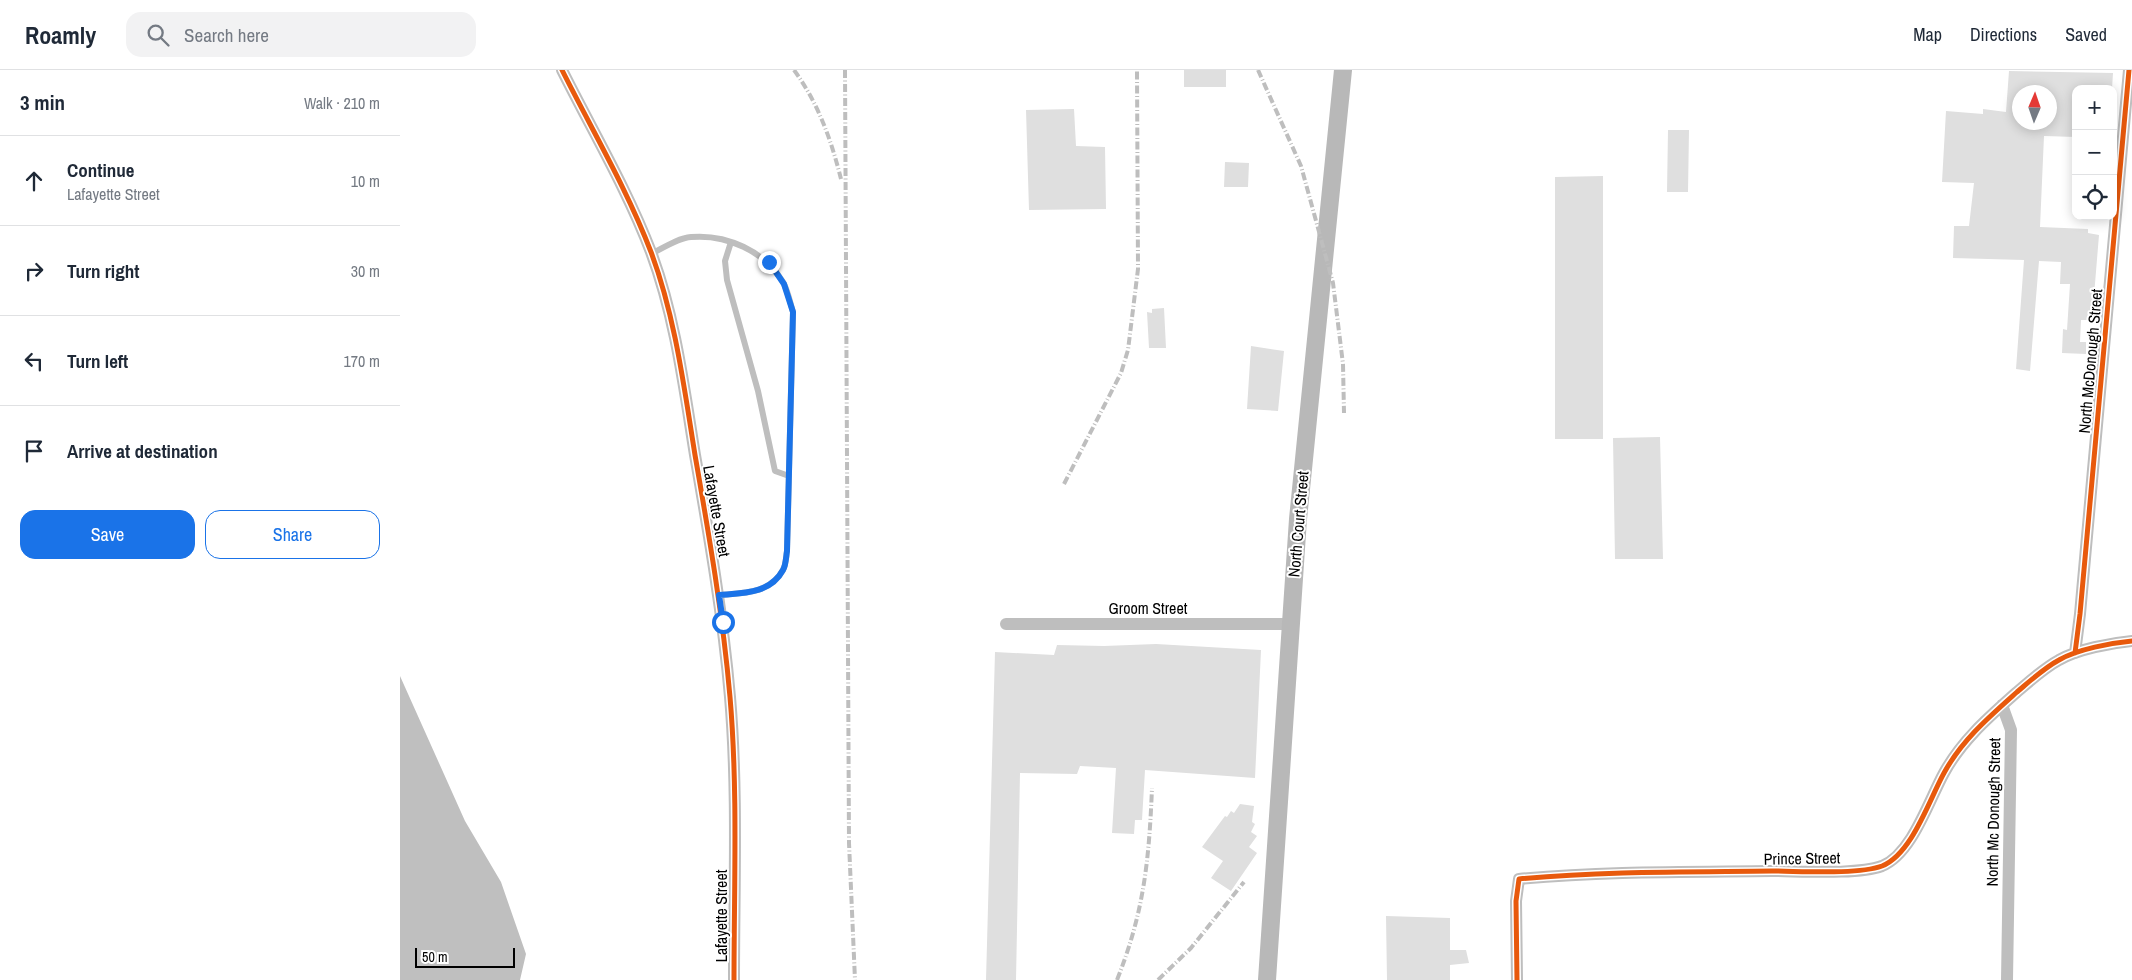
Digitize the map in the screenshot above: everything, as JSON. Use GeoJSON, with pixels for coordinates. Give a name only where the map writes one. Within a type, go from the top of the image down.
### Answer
{"type":"FeatureCollection","features":[{"type":"Feature","properties":{"kind":"main road","name":"North Court Street"},"geometry":{"type":"LineString","coordinates":[[1266,980],[1290,624],[1343,70]]}},
{"type":"Feature","properties":{"kind":"street","name":"Lafayette Street"},"geometry":{"type":"LineString","coordinates":[[562,70],[626,195],[651,254],[667,308],[678,356],[719,595],[730,700],[733,781],[734,980]]}},
{"type":"Feature","properties":{"kind":"street","name":"North McDonough Street"},"geometry":{"type":"LineString","coordinates":[[2075,654],[2129,70]]}},
{"type":"Feature","properties":{"kind":"street","name":"Groom Street"},"geometry":{"type":"LineString","coordinates":[[1006,624],[1290,624]]}},
{"type":"Feature","properties":{"kind":"street"},"geometry":{"type":"LineString","coordinates":[[2002,704],[2059,659],[2132,641]]}},
{"type":"Feature","properties":{"kind":"street","name":"Prince Street"},"geometry":{"type":"LineString","coordinates":[[1517,980],[1516,901],[1519,879],[1551,876],[1674,872],[1849,870],[1882,866],[1892,860],[1906,846],[1944,772],[1961,746],[2002,704]]}},
{"type":"Feature","properties":{"kind":"street","name":"North Mc Donough Street"},"geometry":{"type":"LineString","coordinates":[[2002,704],[2012,730],[2007,980]]}},
{"type":"Feature","properties":{"kind":"lane"},"geometry":{"type":"LineString","coordinates":[[651,254],[689,237],[731,242],[751,250],[769,262],[784,284],[793,312],[787,551],[784,569],[769,588],[745,593],[719,595]]}},
{"type":"Feature","properties":{"kind":"lane"},"geometry":{"type":"LineString","coordinates":[[731,242],[725,261],[727,280],[758,391],[775,471],[789,476]]}},
{"type":"Feature","properties":{"kind":"shaded area"},"geometry":{"type":"Polygon","coordinates":[[[400,676],[465,821],[501,882],[526,954],[520,980],[400,980],[400,676]]]}},
{"type":"Feature","properties":{"kind":"building"},"geometry":{"type":"Polygon","coordinates":[[[1184,70],[1226,70],[1226,87],[1184,87],[1184,70]]]}},
{"type":"Feature","properties":{"kind":"building"},"geometry":{"type":"Polygon","coordinates":[[[2009,71],[2113,73],[2112,85],[2072,85],[2072,137],[2044,136],[2040,227],[2088,229],[2088,233],[2099,235],[2092,320],[2081,320],[2080,342],[2086,342],[2086,354],[2062,353],[2063,329],[2067,330],[2070,284],[2060,284],[2061,262],[2039,261],[2030,371],[2016,369],[2024,260],[1953,258],[1954,226],[1969,226],[1974,183],[1942,182],[1946,111],[1983,114],[1983,109],[2006,112],[2009,71]]]}},
{"type":"Feature","properties":{"kind":"building"},"geometry":{"type":"Polygon","coordinates":[[[1074,109],[1076,146],[1105,147],[1106,209],[1029,210],[1026,110],[1074,109]]]}},
{"type":"Feature","properties":{"kind":"building"},"geometry":{"type":"Polygon","coordinates":[[[1668,130],[1689,130],[1688,192],[1667,192],[1668,130]]]}},
{"type":"Feature","properties":{"kind":"building"},"geometry":{"type":"Polygon","coordinates":[[[1225,162],[1249,163],[1248,187],[1224,187],[1225,162]]]}},
{"type":"Feature","properties":{"kind":"building"},"geometry":{"type":"Polygon","coordinates":[[[1603,176],[1603,439],[1555,439],[1555,177],[1603,176]]]}},
{"type":"Feature","properties":{"kind":"building"},"geometry":{"type":"Polygon","coordinates":[[[1164,308],[1166,348],[1149,348],[1147,312],[1152,313],[1152,309],[1164,308]]]}},
{"type":"Feature","properties":{"kind":"building"},"geometry":{"type":"Polygon","coordinates":[[[1251,346],[1284,351],[1278,411],[1247,409],[1251,346]]]}},
{"type":"Feature","properties":{"kind":"building"},"geometry":{"type":"Polygon","coordinates":[[[1660,437],[1663,559],[1615,559],[1613,438],[1660,437]]]}},
{"type":"Feature","properties":{"kind":"building"},"geometry":{"type":"Polygon","coordinates":[[[1156,644],[1261,650],[1255,778],[1145,770],[1142,820],[1135,820],[1134,834],[1112,833],[1116,768],[1080,766],[1077,774],[1020,773],[1016,980],[986,980],[995,652],[1054,655],[1057,645],[1156,644]]]}},
{"type":"Feature","properties":{"kind":"building"},"geometry":{"type":"Polygon","coordinates":[[[1240,804],[1254,806],[1252,822],[1255,824],[1251,832],[1257,836],[1249,847],[1257,853],[1231,891],[1211,878],[1223,861],[1202,847],[1225,816],[1227,817],[1231,811],[1234,813],[1240,804]]]}},
{"type":"Feature","properties":{"kind":"building"},"geometry":{"type":"Polygon","coordinates":[[[1386,916],[1450,918],[1450,950],[1466,950],[1469,963],[1450,965],[1450,980],[1387,980],[1386,916]]]}},
{"type":"Feature","properties":{"kind":"railway"},"geometry":{"type":"LineString","coordinates":[[794,70],[817,108],[833,150],[841,179]]}},
{"type":"Feature","properties":{"kind":"railway"},"geometry":{"type":"LineString","coordinates":[[845,70],[849,843],[855,980]]}},
{"type":"Feature","properties":{"kind":"railway"},"geometry":{"type":"LineString","coordinates":[[1064,484],[1121,373],[1128,350],[1138,269],[1137,70]]}},
{"type":"Feature","properties":{"kind":"railway"},"geometry":{"type":"LineString","coordinates":[[1258,70],[1301,166],[1333,283],[1343,364],[1344,413]]}},
{"type":"Feature","properties":{"kind":"railway"},"geometry":{"type":"LineString","coordinates":[[1117,980],[1133,932],[1144,886],[1152,788]]}},
{"type":"Feature","properties":{"kind":"railway"},"geometry":{"type":"LineString","coordinates":[[1158,980],[1191,948],[1244,882]]}},
{"type":"Feature","properties":{"kind":"cycle path"},"geometry":{"type":"LineString","coordinates":[[562,70],[642,229],[659,276],[673,326],[683,378],[724,636],[730,697],[735,803],[734,980]]}},
{"type":"Feature","properties":{"kind":"cycle path"},"geometry":{"type":"LineString","coordinates":[[2075,653],[2129,70]]}},
{"type":"Feature","properties":{"kind":"cycle path"},"geometry":{"type":"LineString","coordinates":[[1517,980],[1516,901],[1519,879],[1646,872],[1844,872],[1882,866],[1893,860],[1911,838],[1944,773],[1959,750],[2007,701],[2053,663],[2067,656],[2095,647],[2132,641]]}},
{"type":"Feature","properties":{"kind":"route"},"geometry":{"type":"LineString","coordinates":[[723,622],[719,595],[745,593],[769,588],[784,569],[787,551],[793,381],[793,312],[784,284],[769,262]]}}]}
